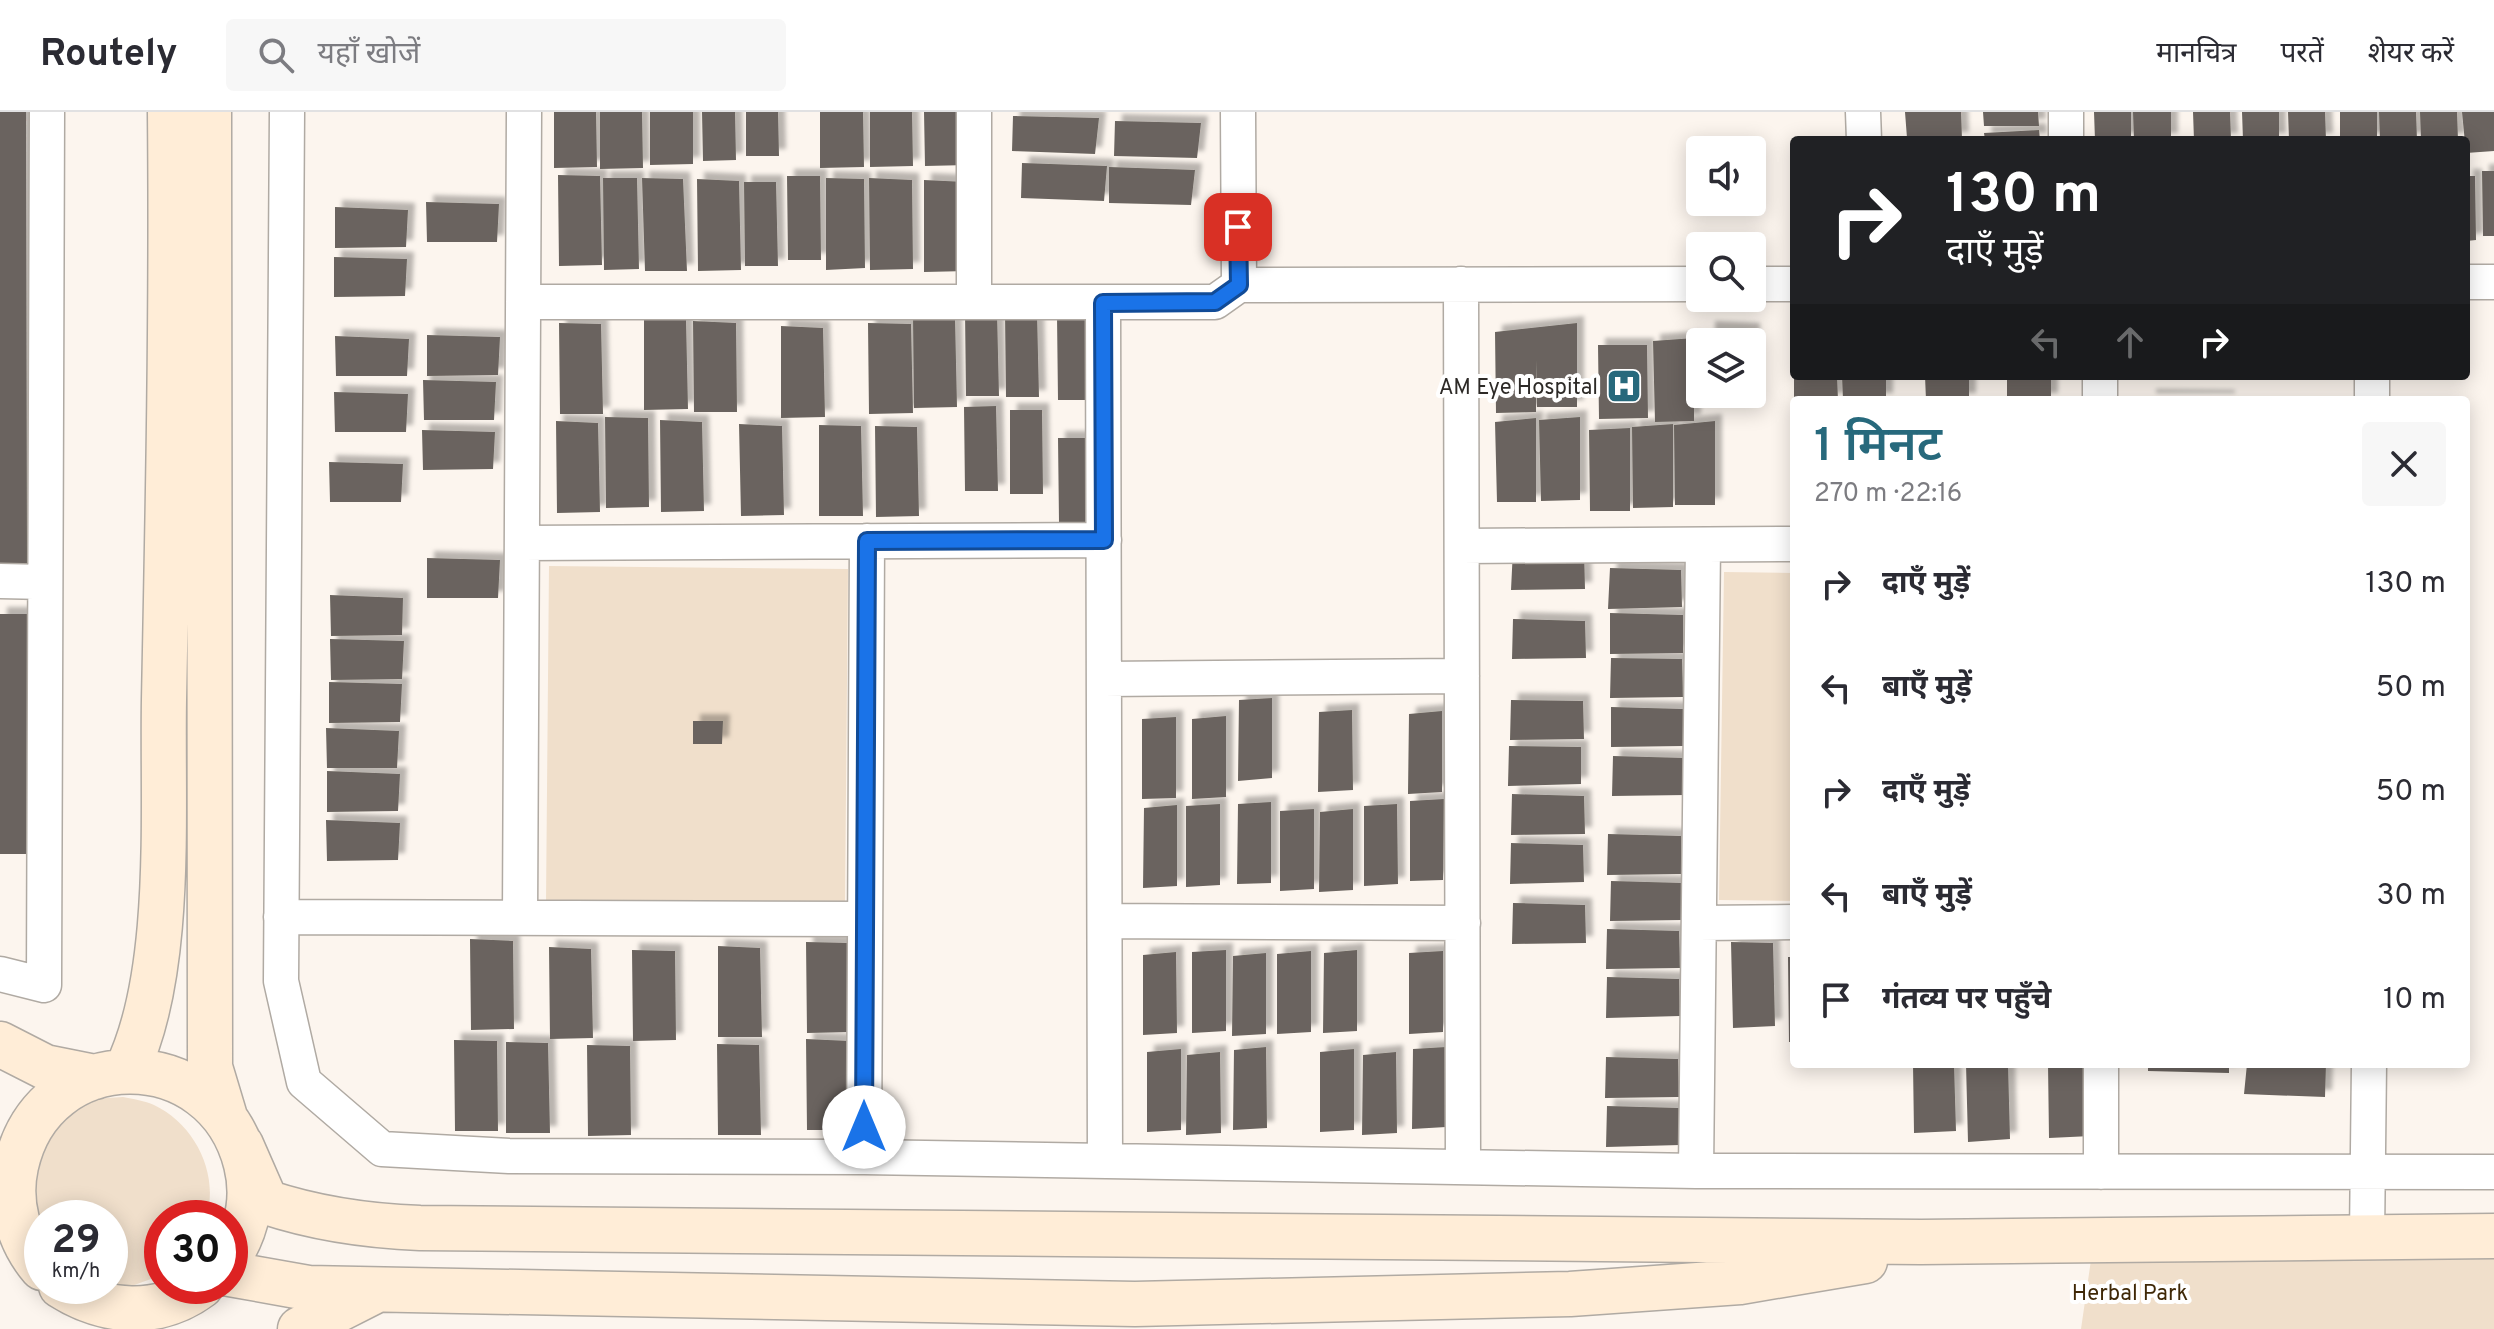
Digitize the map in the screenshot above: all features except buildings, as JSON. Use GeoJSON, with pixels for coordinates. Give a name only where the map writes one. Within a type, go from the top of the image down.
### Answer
{"type":"FeatureCollection","features":[{"type":"Feature","properties":{"kind":"street"},"geometry":{"type":"LineString","coordinates":[[0,974],[44,985],[47,112]]}},
{"type":"Feature","properties":{"kind":"street"},"geometry":{"type":"LineString","coordinates":[[24,1238],[6,1182],[36,1119],[66,1091],[110,1074],[143,1037],[154,984],[161,866],[172,300],[170,112]]}},
{"type":"Feature","properties":{"kind":"street"},"geometry":{"type":"LineString","coordinates":[[209,112],[210,1067],[249,1177],[248,1207]]}},
{"type":"Feature","properties":{"kind":"street"},"geometry":{"type":"LineString","coordinates":[[287,112],[281,981],[304,1082],[382,1149],[509,1156],[864,1157],[1696,1171],[2494,1172]]}},
{"type":"Feature","properties":{"kind":"street"},"geometry":{"type":"LineString","coordinates":[[520,918],[524,112]]}},
{"type":"Feature","properties":{"kind":"street"},"geometry":{"type":"LineString","coordinates":[[974,112],[974,302]]}},
{"type":"Feature","properties":{"kind":"street"},"geometry":{"type":"LineString","coordinates":[[1238,112],[1239,285]]}},
{"type":"Feature","properties":{"kind":"street"},"geometry":{"type":"LineString","coordinates":[[1863,112],[1864,136]]}},
{"type":"Feature","properties":{"kind":"street"},"geometry":{"type":"LineString","coordinates":[[2066,112],[2066,136]]}},
{"type":"Feature","properties":{"kind":"street"},"geometry":{"type":"LineString","coordinates":[[2470,282],[2494,282]]}},
{"type":"Feature","properties":{"kind":"street"},"geometry":{"type":"LineString","coordinates":[[1461,284],[1463,1167]]}},
{"type":"Feature","properties":{"kind":"street"},"geometry":{"type":"LineString","coordinates":[[523,302],[1215,302],[1239,285],[1686,284]]}},
{"type":"Feature","properties":{"kind":"street"},"geometry":{"type":"LineString","coordinates":[[1766,284],[1790,284]]}},
{"type":"Feature","properties":{"kind":"street"},"geometry":{"type":"LineString","coordinates":[[1103,303],[1105,1161]]}},
{"type":"Feature","properties":{"kind":"street"},"geometry":{"type":"LineString","coordinates":[[522,543],[1104,540]]}},
{"type":"Feature","properties":{"kind":"street"},"geometry":{"type":"LineString","coordinates":[[864,1157],[867,541]]}},
{"type":"Feature","properties":{"kind":"street"},"geometry":{"type":"LineString","coordinates":[[1462,546],[1790,544]]}},
{"type":"Feature","properties":{"kind":"street"},"geometry":{"type":"LineString","coordinates":[[1696,1171],[1703,545]]}},
{"type":"Feature","properties":{"kind":"street"},"geometry":{"type":"LineString","coordinates":[[0,581],[45,582]]}},
{"type":"Feature","properties":{"kind":"street"},"geometry":{"type":"LineString","coordinates":[[1104,679],[1462,676]]}},
{"type":"Feature","properties":{"kind":"street"},"geometry":{"type":"LineString","coordinates":[[281,917],[865,919]]}},
{"type":"Feature","properties":{"kind":"street"},"geometry":{"type":"LineString","coordinates":[[1105,921],[1463,923]]}},
{"type":"Feature","properties":{"kind":"street"},"geometry":{"type":"LineString","coordinates":[[1699,923],[1790,922]]}},
{"type":"Feature","properties":{"kind":"street"},"geometry":{"type":"LineString","coordinates":[[0,1044],[45,1067],[110,1074],[159,1074],[189,1086],[233,1131],[266,1202],[321,1218],[370,1226],[1921,1242],[2494,1236]]}},
{"type":"Feature","properties":{"kind":"street"},"geometry":{"type":"LineString","coordinates":[[2101,1068],[2101,1172]]}},
{"type":"Feature","properties":{"kind":"street"},"geometry":{"type":"LineString","coordinates":[[2367,1236],[2369,1068]]}},
{"type":"Feature","properties":{"kind":"street"},"geometry":{"type":"LineString","coordinates":[[248,1292],[382,1287],[1135,1304],[1497,1296],[1740,1282],[1855,1265],[1921,1242]]}},
{"type":"Feature","properties":{"kind":"street"},"geometry":{"type":"LineString","coordinates":[[300,1329],[382,1287]]}},
{"type":"Feature","properties":{"kind":"street"},"geometry":{"type":"LineString","coordinates":[[97,1304],[119,1315],[168,1304]]}},
{"type":"Feature","properties":{"kind":"green space"},"geometry":{"type":"Polygon","coordinates":[[[549,566],[848,569],[845,905],[546,902],[549,566]]]}},
{"type":"Feature","properties":{"kind":"green space"},"geometry":{"type":"Polygon","coordinates":[[[1724,572],[1790,573],[1790,901],[1719,900],[1724,572]]]}},
{"type":"Feature","properties":{"kind":"green space"},"geometry":{"type":"Polygon","coordinates":[[[123,1097],[154,1105],[169,1114],[192,1138],[207,1168],[209,1200],[144,1200],[144,1282],[128,1287],[128,1200],[31,1200],[23,1164],[38,1135],[91,1099],[123,1097]]]}},
{"type":"Feature","properties":{"kind":"green space","name":"Herbal Park"},"geometry":{"type":"Polygon","coordinates":[[[2092,1253],[2494,1257],[2494,1329],[2081,1329],[2092,1253]]]}},
{"type":"Feature","properties":{"kind":"place","name":"AM Eye Hospital"},"geometry":{"type":"Point","coordinates":[1624,386]}},
{"type":"Feature","properties":{"kind":"route"},"geometry":{"type":"LineString","coordinates":[[864,1127],[867,541],[1104,540],[1103,303],[1215,302],[1239,285],[1238,227]]}}]}
